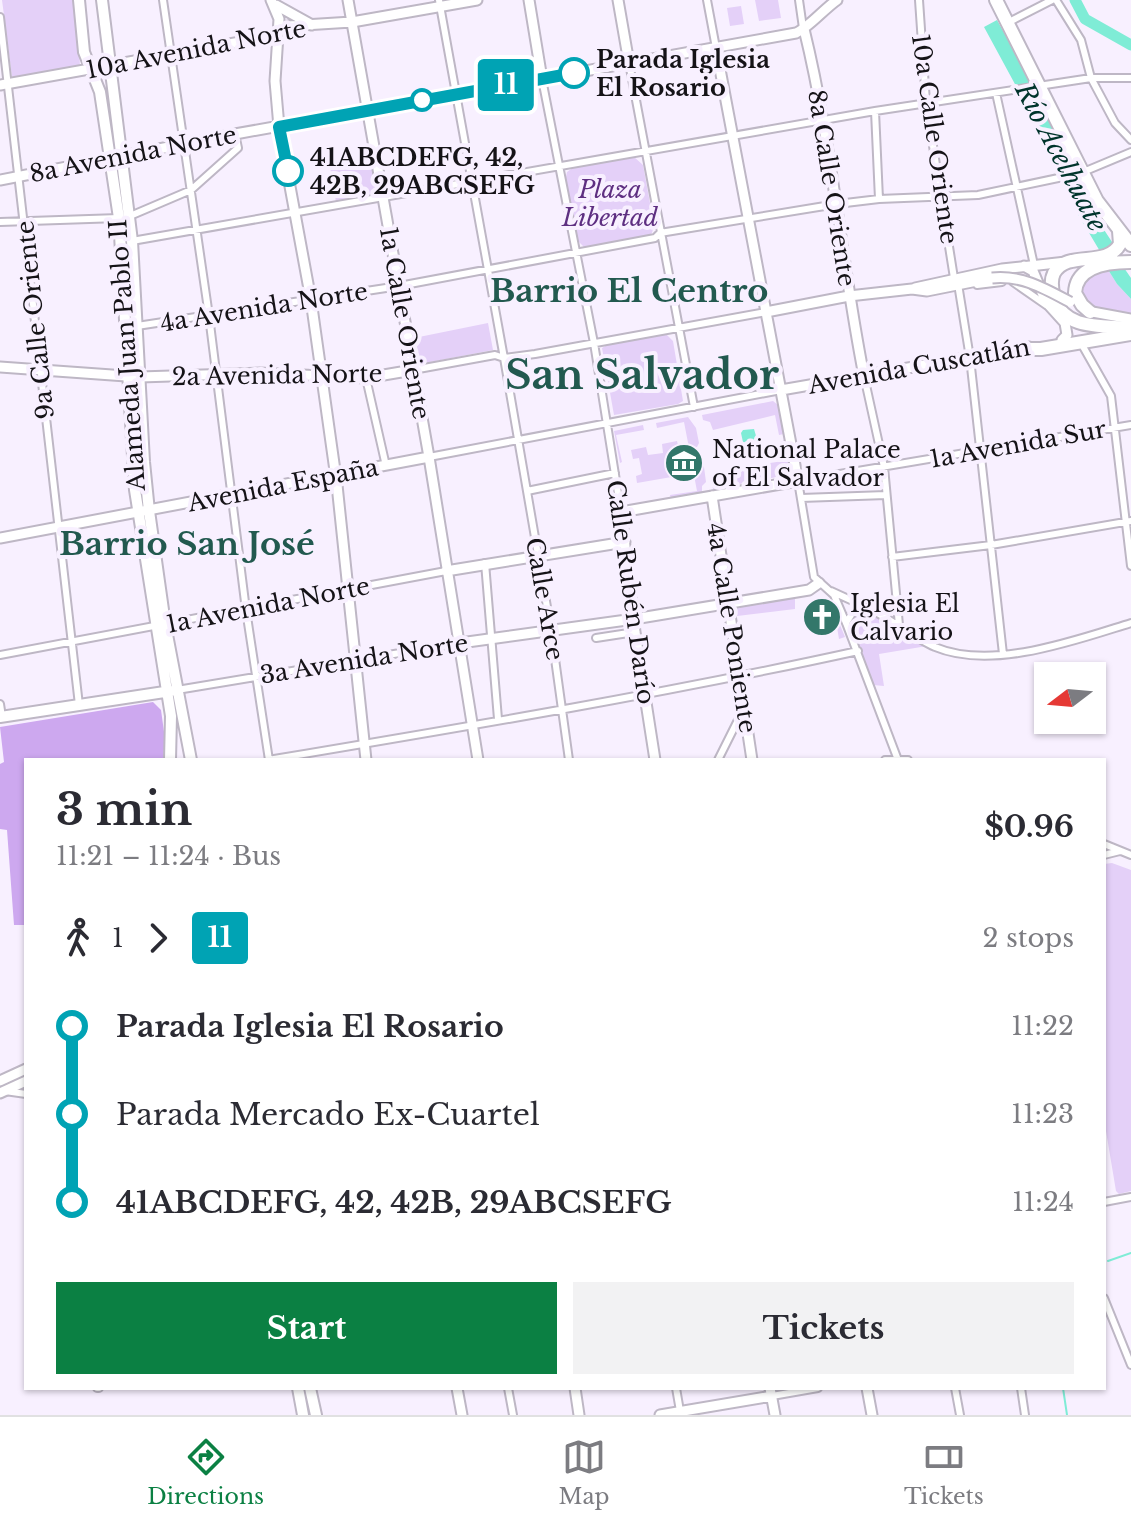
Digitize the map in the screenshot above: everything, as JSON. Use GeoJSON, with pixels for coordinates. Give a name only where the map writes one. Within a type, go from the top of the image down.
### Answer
{"type":"FeatureCollection","features":[{"type":"Feature","properties":{"kind":"highway"},"geometry":{"type":"LineString","coordinates":[[996,0],[1097,201],[1125,232],[1131,245]]}},
{"type":"Feature","properties":{"kind":"highway"},"geometry":{"type":"LineString","coordinates":[[1003,0],[1039,86]]}},
{"type":"Feature","properties":{"kind":"highway"},"geometry":{"type":"LineString","coordinates":[[1125,232],[1120,241],[1123,258],[1068,262],[1056,270],[1052,280],[1053,296],[1062,313],[1073,320],[1131,330]]}},
{"type":"Feature","properties":{"kind":"highway"},"geometry":{"type":"LineString","coordinates":[[1090,312],[1077,297],[1075,286],[1085,272],[1104,261]]}},
{"type":"Feature","properties":{"kind":"highway"},"geometry":{"type":"LineString","coordinates":[[1023,349],[1081,343],[1131,330]]}},
{"type":"Feature","properties":{"kind":"main road"},"geometry":{"type":"LineString","coordinates":[[82,0],[88,43],[101,68]]}},
{"type":"Feature","properties":{"kind":"main road"},"geometry":{"type":"LineString","coordinates":[[100,0],[101,68],[126,234],[143,512],[160,625],[187,758]]}},
{"type":"Feature","properties":{"kind":"main road","name":"1a Calle Oriente"},"geometry":{"type":"LineString","coordinates":[[348,0],[429,457],[478,758]]}},
{"type":"Feature","properties":{"kind":"main road","name":"10a Avenida Norte"},"geometry":{"type":"LineString","coordinates":[[4,84],[268,37],[286,26],[352,22],[439,3],[477,0]]}},
{"type":"Feature","properties":{"kind":"main road"},"geometry":{"type":"LineString","coordinates":[[529,0],[542,79]]}},
{"type":"Feature","properties":{"kind":"main road"},"geometry":{"type":"LineString","coordinates":[[618,0],[629,63]]}},
{"type":"Feature","properties":{"kind":"main road"},"geometry":{"type":"LineString","coordinates":[[806,27],[837,0]]}},
{"type":"Feature","properties":{"kind":"main road"},"geometry":{"type":"LineString","coordinates":[[806,27],[844,0]]}},
{"type":"Feature","properties":{"kind":"main road"},"geometry":{"type":"LineString","coordinates":[[273,2],[312,25]]}},
{"type":"Feature","properties":{"kind":"main road"},"geometry":{"type":"LineString","coordinates":[[273,2],[279,16],[275,81],[279,127],[311,300],[336,475],[366,758]]}},
{"type":"Feature","properties":{"kind":"main road","name":"8a Avenida Norte"},"geometry":{"type":"LineString","coordinates":[[0,180],[235,134],[716,48],[806,27]]}},
{"type":"Feature","properties":{"kind":"main road","name":"8a Calle Oriente"},"geometry":{"type":"LineString","coordinates":[[806,27],[864,376]]}},
{"type":"Feature","properties":{"kind":"main road"},"geometry":{"type":"LineString","coordinates":[[716,48],[798,481]]}},
{"type":"Feature","properties":{"kind":"main road","name":"Alameda Juan Pablo II"},"geometry":{"type":"LineString","coordinates":[[101,68],[100,92],[116,158]]}},
{"type":"Feature","properties":{"kind":"main road","name":"Alameda Juan Pablo II"},"geometry":{"type":"LineString","coordinates":[[101,68],[124,217],[134,377]]}},
{"type":"Feature","properties":{"kind":"main road","name":"Alameda Juan Pablo II"},"geometry":{"type":"LineString","coordinates":[[124,217],[132,241],[137,326],[134,377]]}},
{"type":"Feature","properties":{"kind":"main road"},"geometry":{"type":"LineString","coordinates":[[766,312],[849,296],[912,289],[927,291],[1029,266],[1068,262]]}},
{"type":"Feature","properties":{"kind":"main road"},"geometry":{"type":"LineString","coordinates":[[1029,266],[1035,273],[1049,308],[1067,325],[1067,335],[1062,340]]}},
{"type":"Feature","properties":{"kind":"main road"},"geometry":{"type":"LineString","coordinates":[[957,284],[1012,277],[1026,280],[1090,312],[1131,319]]}},
{"type":"Feature","properties":{"kind":"main road","name":"Avenida Cuscatlán"},"geometry":{"type":"LineString","coordinates":[[781,390],[1131,330]]}},
{"type":"Feature","properties":{"kind":"main road","name":"2a Avenida Norte"},"geometry":{"type":"LineString","coordinates":[[0,367],[134,377],[260,373],[366,378],[413,370]]}},
{"type":"Feature","properties":{"kind":"main road","name":"Avenida España"},"geometry":{"type":"LineString","coordinates":[[0,538],[429,457]]}},
{"type":"Feature","properties":{"kind":"main road","name":"1a Avenida Sur"},"geometry":{"type":"LineString","coordinates":[[621,512],[798,481]]}},
{"type":"Feature","properties":{"kind":"main road","name":"4a Calle Poniente"},"geometry":{"type":"LineString","coordinates":[[712,496],[752,758]]}},
{"type":"Feature","properties":{"kind":"main road","name":"Calle Rubén Darío"},"geometry":{"type":"LineString","coordinates":[[621,512],[635,632],[655,758]]}},
{"type":"Feature","properties":{"kind":"main road"},"geometry":{"type":"LineString","coordinates":[[537,555],[625,542]]}},
{"type":"Feature","properties":{"kind":"main road","name":"1a Avenida Norte"},"geometry":{"type":"LineString","coordinates":[[446,571],[537,555]]}},
{"type":"Feature","properties":{"kind":"main road","name":"3a Avenida Norte"},"geometry":{"type":"LineString","coordinates":[[460,643],[809,590],[819,583]]}},
{"type":"Feature","properties":{"kind":"main road"},"geometry":{"type":"LineString","coordinates":[[1,717],[172,691]]}},
{"type":"Feature","properties":{"kind":"main road"},"geometry":{"type":"LineString","coordinates":[[172,691],[172,758]]}},
{"type":"Feature","properties":{"kind":"main road"},"geometry":{"type":"LineString","coordinates":[[172,691],[188,758]]}},
{"type":"Feature","properties":{"kind":"main road"},"geometry":{"type":"LineString","coordinates":[[172,758],[177,718]]}},
{"type":"Feature","properties":{"kind":"main road"},"geometry":{"type":"LineString","coordinates":[[2,1088],[24,1071]]}},
{"type":"Feature","properties":{"kind":"main road"},"geometry":{"type":"LineString","coordinates":[[2,1088],[24,1082]]}},
{"type":"Feature","properties":{"kind":"main road"},"geometry":{"type":"LineString","coordinates":[[298,1390],[303,1415]]}},
{"type":"Feature","properties":{"kind":"main road"},"geometry":{"type":"LineString","coordinates":[[307,1390],[313,1415]]}},
{"type":"Feature","properties":{"kind":"main road"},"geometry":{"type":"LineString","coordinates":[[457,1390],[462,1415]]}},
{"type":"Feature","properties":{"kind":"main road"},"geometry":{"type":"LineString","coordinates":[[575,1390],[579,1415]]}},
{"type":"Feature","properties":{"kind":"main road"},"geometry":{"type":"LineString","coordinates":[[867,1390],[872,1415]]}},
{"type":"Feature","properties":{"kind":"main road"},"geometry":{"type":"LineString","coordinates":[[660,1415],[770,1394],[773,1415]]}},
{"type":"Feature","properties":{"kind":"street"},"geometry":{"type":"LineString","coordinates":[[163,0],[268,758]]}},
{"type":"Feature","properties":{"kind":"street"},"geometry":{"type":"LineString","coordinates":[[707,0],[716,48]]}},
{"type":"Feature","properties":{"kind":"street","name":"8a Calle Oriente"},"geometry":{"type":"LineString","coordinates":[[799,0],[806,27]]}},
{"type":"Feature","properties":{"kind":"street","name":"10a Calle Oriente"},"geometry":{"type":"LineString","coordinates":[[919,0],[926,102],[970,358],[1003,654]]}},
{"type":"Feature","properties":{"kind":"street"},"geometry":{"type":"LineString","coordinates":[[1013,20],[1054,0],[1081,40],[1091,78],[1115,123],[1131,140]]}},
{"type":"Feature","properties":{"kind":"street","name":"Calle Arce"},"geometry":{"type":"LineString","coordinates":[[439,3],[551,630],[569,758]]}},
{"type":"Feature","properties":{"kind":"street","name":"9a Calle Oriente"},"geometry":{"type":"LineString","coordinates":[[0,17],[4,84],[25,220],[79,705]]}},
{"type":"Feature","properties":{"kind":"street"},"geometry":{"type":"LineString","coordinates":[[629,63],[694,407]]}},
{"type":"Feature","properties":{"kind":"street"},"geometry":{"type":"LineString","coordinates":[[132,241],[926,102],[1091,78],[1131,78]]}},
{"type":"Feature","properties":{"kind":"street","name":"Calle Rubén Darío"},"geometry":{"type":"LineString","coordinates":[[542,79],[594,343],[621,512]]}},
{"type":"Feature","properties":{"kind":"street"},"geometry":{"type":"LineString","coordinates":[[996,93],[1017,188],[1029,266]]}},
{"type":"Feature","properties":{"kind":"street"},"geometry":{"type":"LineString","coordinates":[[875,111],[879,199]]}},
{"type":"Feature","properties":{"kind":"street"},"geometry":{"type":"LineString","coordinates":[[0,222],[124,217],[191,190],[238,148],[235,134]]}},
{"type":"Feature","properties":{"kind":"street","name":"4a Avenida Norte"},"geometry":{"type":"LineString","coordinates":[[137,326],[399,286],[655,238],[660,233],[837,204],[879,199],[941,198],[1017,188],[1082,172],[1131,152]]}},
{"type":"Feature","properties":{"kind":"street"},"geometry":{"type":"LineString","coordinates":[[957,284],[1012,282],[1049,308]]}},
{"type":"Feature","properties":{"kind":"street","name":"2a Avenida Norte"},"geometry":{"type":"LineString","coordinates":[[413,370],[495,355],[504,358],[766,312]]}},
{"type":"Feature","properties":{"kind":"street"},"geometry":{"type":"LineString","coordinates":[[1081,343],[1111,396],[1129,521],[1131,566]]}},
{"type":"Feature","properties":{"kind":"street"},"geometry":{"type":"LineString","coordinates":[[864,376],[884,467],[899,625]]}},
{"type":"Feature","properties":{"kind":"street"},"geometry":{"type":"LineString","coordinates":[[366,378],[386,466]]}},
{"type":"Feature","properties":{"kind":"street","name":"Avenida Cuscatlán"},"geometry":{"type":"LineString","coordinates":[[518,439],[781,390]]}},
{"type":"Feature","properties":{"kind":"street","name":"1a Avenida Sur"},"geometry":{"type":"LineString","coordinates":[[798,481],[1131,425]]}},
{"type":"Feature","properties":{"kind":"street","name":"Avenida España"},"geometry":{"type":"LineString","coordinates":[[429,457],[518,439]]}},
{"type":"Feature","properties":{"kind":"street"},"geometry":{"type":"LineString","coordinates":[[527,491],[615,473]]}},
{"type":"Feature","properties":{"kind":"street"},"geometry":{"type":"LineString","coordinates":[[798,481],[814,577],[831,591],[870,609],[936,647],[970,654],[1003,654],[1063,645],[1131,623]]}},
{"type":"Feature","properties":{"kind":"street"},"geometry":{"type":"LineString","coordinates":[[801,498],[886,495]]}},
{"type":"Feature","properties":{"kind":"street"},"geometry":{"type":"LineString","coordinates":[[892,557],[991,545],[1129,521]]}},
{"type":"Feature","properties":{"kind":"street"},"geometry":{"type":"LineString","coordinates":[[485,563],[498,719]]}},
{"type":"Feature","properties":{"kind":"street","name":"1a Avenida Norte"},"geometry":{"type":"LineString","coordinates":[[0,655],[446,571]]}},
{"type":"Feature","properties":{"kind":"street"},"geometry":{"type":"LineString","coordinates":[[831,591],[858,651],[897,758]]}},
{"type":"Feature","properties":{"kind":"street"},"geometry":{"type":"LineString","coordinates":[[846,623],[853,612],[870,609]]}},
{"type":"Feature","properties":{"kind":"street"},"geometry":{"type":"LineString","coordinates":[[596,638],[635,632]]}},
{"type":"Feature","properties":{"kind":"street","name":"3a Avenida Norte"},"geometry":{"type":"LineString","coordinates":[[172,691],[460,643]]}},
{"type":"Feature","properties":{"kind":"street"},"geometry":{"type":"LineString","coordinates":[[280,758],[739,677],[858,651]]}},
{"type":"Feature","properties":{"kind":"street"},"geometry":{"type":"LineString","coordinates":[[0,704],[1,717]]}},
{"type":"Feature","properties":{"kind":"street"},"geometry":{"type":"LineString","coordinates":[[719,758],[744,708]]}},
{"type":"Feature","properties":{"kind":"street"},"geometry":{"type":"LineString","coordinates":[[1106,845],[1131,855]]}},
{"type":"Feature","properties":{"kind":"street"},"geometry":{"type":"LineString","coordinates":[[1106,854],[1120,850]]}},
{"type":"Feature","properties":{"kind":"street"},"geometry":{"type":"LineString","coordinates":[[2,1088],[24,1094]]}},
{"type":"Feature","properties":{"kind":"street"},"geometry":{"type":"LineString","coordinates":[[1106,1201],[1131,1197]]}},
{"type":"Feature","properties":{"kind":"street"},"geometry":{"type":"LineString","coordinates":[[1106,1303],[1131,1365]]}},
{"type":"Feature","properties":{"kind":"street"},"geometry":{"type":"LineString","coordinates":[[508,1390],[513,1415]]}},
{"type":"Feature","properties":{"kind":"street"},"geometry":{"type":"LineString","coordinates":[[676,1390],[681,1413]]}},
{"type":"Feature","properties":{"kind":"street"},"geometry":{"type":"LineString","coordinates":[[770,1394],[802,1390]]}},
{"type":"Feature","properties":{"kind":"street"},"geometry":{"type":"LineString","coordinates":[[955,1390],[960,1415]]}},
{"type":"Feature","properties":{"kind":"street"},"geometry":{"type":"LineString","coordinates":[[1021,1390],[1025,1415]]}},
{"type":"Feature","properties":{"kind":"green space"},"geometry":{"type":"Polygon","coordinates":[[[2,0],[76,0],[80,66],[12,77],[2,0]]]}},
{"type":"Feature","properties":{"kind":"green space"},"geometry":{"type":"Polygon","coordinates":[[[755,0],[778,0],[781,18],[759,21],[755,0]]]}},
{"type":"Feature","properties":{"kind":"green space"},"geometry":{"type":"Polygon","coordinates":[[[741,6],[744,24],[730,26],[727,8],[741,6]]]}},
{"type":"Feature","properties":{"kind":"green space","name":"Plaza Libertad"},"geometry":{"type":"Polygon","coordinates":[[[633,156],[643,165],[654,225],[652,233],[645,238],[584,247],[576,239],[565,181],[567,172],[574,167],[633,156]]]}},
{"type":"Feature","properties":{"kind":"green space"},"geometry":{"type":"Polygon","coordinates":[[[372,160],[377,194],[336,202],[330,167],[372,160]]]}},
{"type":"Feature","properties":{"kind":"green space"},"geometry":{"type":"Polygon","coordinates":[[[1107,268],[1131,299],[1131,315],[1096,307],[1080,291],[1085,277],[1107,268]]]}},
{"type":"Feature","properties":{"kind":"green space"},"geometry":{"type":"Polygon","coordinates":[[[488,323],[493,350],[420,364],[414,338],[488,323]]]}},
{"type":"Feature","properties":{"kind":"green space"},"geometry":{"type":"Polygon","coordinates":[[[666,334],[673,341],[683,401],[614,415],[602,348],[666,334]]]}},
{"type":"Feature","properties":{"kind":"green space"},"geometry":{"type":"Polygon","coordinates":[[[773,401],[778,405],[784,434],[779,435],[775,415],[713,430],[710,422],[703,420],[702,415],[773,401]]]}},
{"type":"Feature","properties":{"kind":"green space"},"geometry":{"type":"Polygon","coordinates":[[[688,417],[696,428],[697,447],[689,448],[684,422],[657,428],[656,423],[688,417]]]}},
{"type":"Feature","properties":{"kind":"green space"},"geometry":{"type":"Polygon","coordinates":[[[643,425],[644,430],[616,435],[620,463],[614,431],[643,425]]]}},
{"type":"Feature","properties":{"kind":"green space"},"geometry":{"type":"Polygon","coordinates":[[[785,440],[791,471],[788,475],[713,489],[711,477],[729,474],[731,469],[783,461],[780,442],[785,440]]]}},
{"type":"Feature","properties":{"kind":"green space"},"geometry":{"type":"Polygon","coordinates":[[[677,441],[679,450],[672,452],[675,469],[682,468],[683,475],[637,483],[636,476],[642,474],[639,458],[633,459],[631,450],[646,447],[648,455],[663,453],[662,444],[677,441]]]}},
{"type":"Feature","properties":{"kind":"green space"},"geometry":{"type":"Polygon","coordinates":[[[700,463],[704,467],[706,482],[702,493],[671,499],[670,495],[697,491],[692,465],[700,463]]]}},
{"type":"Feature","properties":{"kind":"green space"},"geometry":{"type":"Polygon","coordinates":[[[795,592],[795,609],[729,617],[729,603],[795,592]]]}},
{"type":"Feature","properties":{"kind":"green space"},"geometry":{"type":"Polygon","coordinates":[[[830,601],[845,637],[839,639],[837,627],[830,628],[825,603],[830,601]]]}},
{"type":"Feature","properties":{"kind":"green space"},"geometry":{"type":"Polygon","coordinates":[[[867,612],[927,646],[879,654],[884,686],[873,685],[851,623],[854,616],[867,612]]]}},
{"type":"Feature","properties":{"kind":"green space"},"geometry":{"type":"Polygon","coordinates":[[[1106,864],[1131,870],[1131,1191],[1119,1194],[1106,1131],[1106,864]]]}},
{"type":"Feature","properties":{"kind":"shaded area"},"geometry":{"type":"Polygon","coordinates":[[[153,702],[161,710],[165,739],[164,758],[24,758],[24,925],[14,925],[7,830],[0,829],[0,764],[4,762],[0,727],[153,702]]]}},
{"type":"Feature","properties":{"kind":"water","name":"Río Acelhuate"},"geometry":{"type":"Polygon","coordinates":[[[997,20],[1032,83],[1016,86],[984,27],[997,20]]]}},
{"type":"Feature","properties":{"kind":"water","name":"Río Acelhuate"},"geometry":{"type":"Polygon","coordinates":[[[1036,91],[1075,169],[1060,173],[1020,94],[1036,91]]]}},
{"type":"Feature","properties":{"kind":"water","name":"Río Acelhuate"},"geometry":{"type":"Polygon","coordinates":[[[1078,177],[1095,216],[1114,245],[1101,253],[1079,216],[1064,181],[1078,177]]]}},
{"type":"Feature","properties":{"kind":"water","name":"Río Acelhuate"},"geometry":{"type":"Polygon","coordinates":[[[1122,265],[1131,278],[1131,299],[1107,268],[1122,265]]]}},
{"type":"Feature","properties":{"kind":"water"},"geometry":{"type":"Polygon","coordinates":[[[754,429],[761,453],[759,456],[746,456],[741,433],[754,429]]]}},
{"type":"Feature","properties":{"kind":"waterway"},"geometry":{"type":"LineString","coordinates":[[1075,0],[1085,19],[1131,45]]}},
{"type":"Feature","properties":{"kind":"waterway"},"geometry":{"type":"LineString","coordinates":[[1108,1261],[1131,1253]]}},
{"type":"Feature","properties":{"kind":"waterway"},"geometry":{"type":"LineString","coordinates":[[1063,1390],[1067,1415]]}},
{"type":"Feature","properties":{"kind":"bus line","name":"11"},"geometry":{"type":"LineString","coordinates":[[288,171],[279,127],[574,73]]}},
{"type":"Feature","properties":{"kind":"place","name":"Parada Iglesia El Rosario"},"geometry":{"type":"Point","coordinates":[574,73]}},
{"type":"Feature","properties":{"kind":"place","name":"41ABCDEFG, 42, 42B, 29ABCSEFG"},"geometry":{"type":"Point","coordinates":[288,171]}},
{"type":"Feature","properties":{"kind":"place","name":"National Palace of El Salvador"},"geometry":{"type":"Point","coordinates":[684,463]}},
{"type":"Feature","properties":{"kind":"place","name":"Iglesia El Calvario"},"geometry":{"type":"Point","coordinates":[822,617]}},
{"type":"Feature","properties":{"kind":"district","name":"Barrio El Centro"},"geometry":{"type":"Point","coordinates":[629,291]}},
{"type":"Feature","properties":{"kind":"district","name":"San Salvador"},"geometry":{"type":"Point","coordinates":[642,375]}},
{"type":"Feature","properties":{"kind":"district","name":"Barrio San José"},"geometry":{"type":"Point","coordinates":[187,544]}}]}
